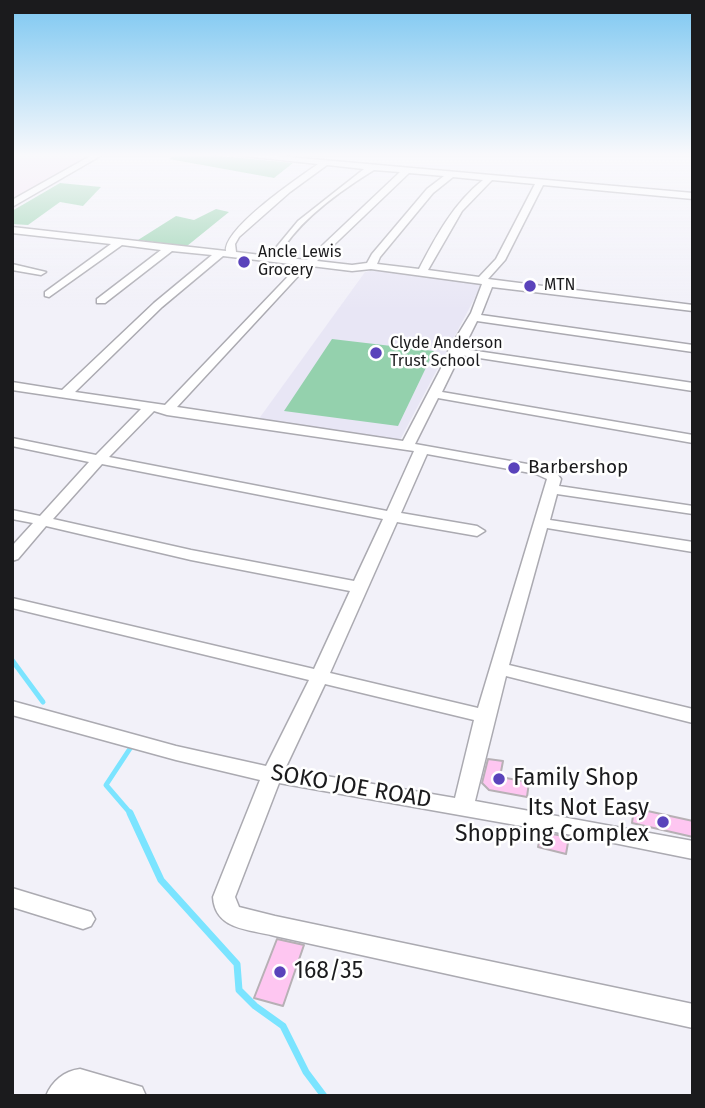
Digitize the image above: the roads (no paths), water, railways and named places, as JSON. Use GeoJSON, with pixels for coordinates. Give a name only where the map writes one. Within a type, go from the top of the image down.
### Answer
{"type":"FeatureCollection","features":[{"type":"Feature","properties":{"kind":"street"},"geometry":{"type":"LineString","coordinates":[[65,394],[158,305],[226,254],[236,235],[268,207]]}},
{"type":"Feature","properties":{"kind":"street"},"geometry":{"type":"LineString","coordinates":[[272,259],[274,252],[291,233],[321,207]]}},
{"type":"Feature","properties":{"kind":"street"},"geometry":{"type":"LineString","coordinates":[[167,411],[297,271],[368,207]]}},
{"type":"Feature","properties":{"kind":"street"},"geometry":{"type":"LineString","coordinates":[[371,266],[375,256],[417,207]]}},
{"type":"Feature","properties":{"kind":"street"},"geometry":{"type":"LineString","coordinates":[[422,272],[461,207]]}},
{"type":"Feature","properties":{"kind":"street"},"geometry":{"type":"LineString","coordinates":[[528,207],[500,260],[485,281],[474,317],[434,394],[392,516],[272,775],[224,897],[225,909],[232,915],[693,1016]]}},
{"type":"Feature","properties":{"kind":"street"},"geometry":{"type":"LineString","coordinates":[[12,230],[352,268],[371,266],[693,308]]}},
{"type":"Feature","properties":{"kind":"street"},"geometry":{"type":"LineString","coordinates":[[50,294],[120,242]]}},
{"type":"Feature","properties":{"kind":"street"},"geometry":{"type":"LineString","coordinates":[[101,301],[169,248]]}},
{"type":"Feature","properties":{"kind":"street"},"geometry":{"type":"LineString","coordinates":[[12,267],[41,272]]}},
{"type":"Feature","properties":{"kind":"street"},"geometry":{"type":"LineString","coordinates":[[474,317],[693,349]]}},
{"type":"Feature","properties":{"kind":"street"},"geometry":{"type":"LineString","coordinates":[[454,351],[693,387]]}},
{"type":"Feature","properties":{"kind":"street"},"geometry":{"type":"LineString","coordinates":[[12,386],[414,447],[550,474],[554,479],[552,489],[485,716],[463,806]]}},
{"type":"Feature","properties":{"kind":"street"},"geometry":{"type":"LineString","coordinates":[[434,394],[693,439]]}},
{"type":"Feature","properties":{"kind":"street"},"geometry":{"type":"LineString","coordinates":[[12,556],[99,459],[150,408]]}},
{"type":"Feature","properties":{"kind":"street"},"geometry":{"type":"LineString","coordinates":[[12,442],[477,531]]}},
{"type":"Feature","properties":{"kind":"street"},"geometry":{"type":"LineString","coordinates":[[552,489],[693,510]]}},
{"type":"Feature","properties":{"kind":"street"},"geometry":{"type":"LineString","coordinates":[[12,514],[191,555],[358,587]]}},
{"type":"Feature","properties":{"kind":"street"},"geometry":{"type":"LineString","coordinates":[[543,523],[693,547]]}},
{"type":"Feature","properties":{"kind":"street"},"geometry":{"type":"LineString","coordinates":[[12,603],[485,716]]}},
{"type":"Feature","properties":{"kind":"street"},"geometry":{"type":"LineString","coordinates":[[501,669],[693,716]]}},
{"type":"Feature","properties":{"kind":"street","name":"SOKO JOE ROAD"},"geometry":{"type":"LineString","coordinates":[[12,708],[120,738],[272,775],[463,806],[693,850]]}},
{"type":"Feature","properties":{"kind":"street"},"geometry":{"type":"LineString","coordinates":[[12,897],[83,919]]}},
{"type":"Feature","properties":{"kind":"street"},"geometry":{"type":"LineString","coordinates":[[59,1096],[72,1083],[80,1082],[133,1096]]}},
{"type":"Feature","properties":{"kind":"waterway"},"geometry":{"type":"LineString","coordinates":[[12,660],[43,702]]}},
{"type":"Feature","properties":{"kind":"waterway"},"geometry":{"type":"LineString","coordinates":[[129,746],[131,747],[106,785],[131,814]]}},
{"type":"Feature","properties":{"kind":"waterway"},"geometry":{"type":"LineString","coordinates":[[130,813],[161,880],[237,964],[239,990],[255,1006],[283,1026],[306,1072],[324,1096]]}},
{"type":"Feature","properties":{"kind":"place","name":"Ancle Lewis Grocery"},"geometry":{"type":"Point","coordinates":[244,262]}},
{"type":"Feature","properties":{"kind":"place","name":"MTN"},"geometry":{"type":"Point","coordinates":[530,286]}},
{"type":"Feature","properties":{"kind":"place","name":"Clyde Anderson Trust School"},"geometry":{"type":"Point","coordinates":[376,353]}},
{"type":"Feature","properties":{"kind":"place","name":"Barbershop"},"geometry":{"type":"Point","coordinates":[514,468]}},
{"type":"Feature","properties":{"kind":"place","name":"Family Shop"},"geometry":{"type":"Point","coordinates":[499,779]}},
{"type":"Feature","properties":{"kind":"place","name":"Its Not Easy Shopping Complex"},"geometry":{"type":"Point","coordinates":[663,822]}},
{"type":"Feature","properties":{"kind":"place","name":"168/35"},"geometry":{"type":"Point","coordinates":[280,972]}}]}
